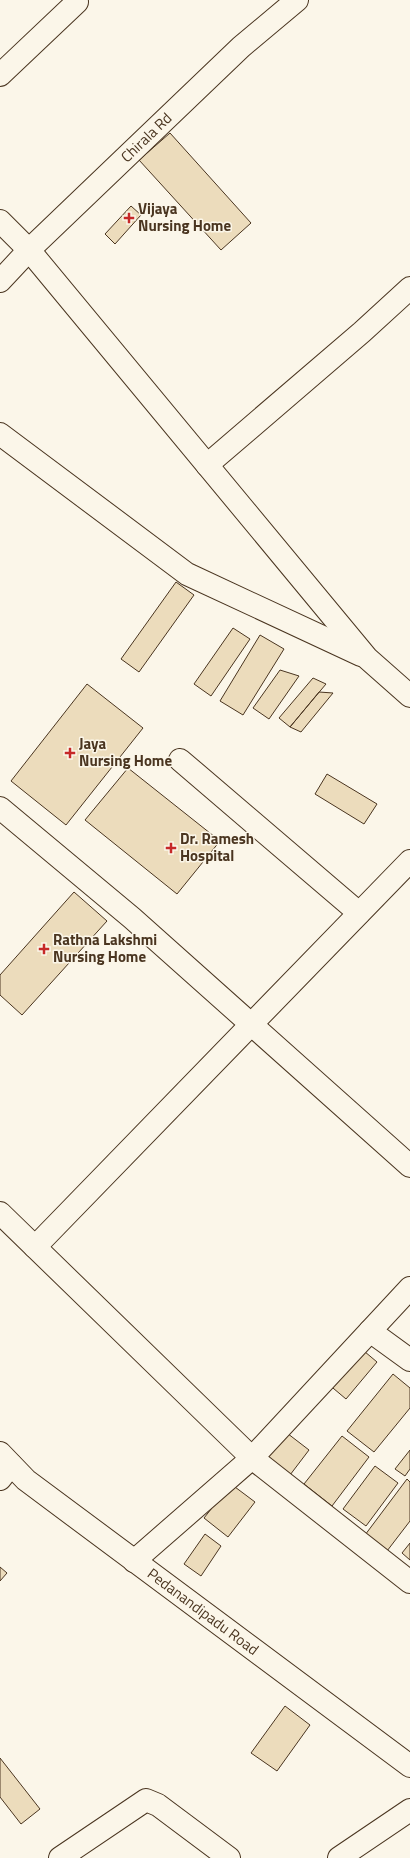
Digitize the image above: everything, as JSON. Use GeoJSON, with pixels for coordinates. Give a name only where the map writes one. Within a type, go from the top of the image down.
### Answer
{"type":"FeatureCollection","features":[{"type":"Feature","properties":{"kind":"street","name":"Chirala Rd"},"geometry":{"type":"LineString","coordinates":[[0,281],[29,250],[241,46],[297,0]]}},
{"type":"Feature","properties":{"kind":"street"},"geometry":{"type":"LineString","coordinates":[[0,75],[77,2]]}},
{"type":"Feature","properties":{"kind":"street"},"geometry":{"type":"LineString","coordinates":[[0,221],[29,250],[367,658],[410,696]]}},
{"type":"Feature","properties":{"kind":"street"},"geometry":{"type":"LineString","coordinates":[[207,465],[362,332],[410,288]]}},
{"type":"Feature","properties":{"kind":"street"},"geometry":{"type":"LineString","coordinates":[[0,434],[187,574],[367,658]]}},
{"type":"Feature","properties":{"kind":"street"},"geometry":{"type":"LineString","coordinates":[[180,760],[359,913]]}},
{"type":"Feature","properties":{"kind":"street"},"geometry":{"type":"LineString","coordinates":[[0,808],[132,918],[410,1166]]}},
{"type":"Feature","properties":{"kind":"street"},"geometry":{"type":"LineString","coordinates":[[35,1247],[410,861]]}},
{"type":"Feature","properties":{"kind":"street"},"geometry":{"type":"LineString","coordinates":[[0,1213],[252,1458],[410,1582]]}},
{"type":"Feature","properties":{"kind":"street"},"geometry":{"type":"LineString","coordinates":[[134,1561],[252,1458],[410,1288]]}},
{"type":"Feature","properties":{"kind":"street"},"geometry":{"type":"LineString","coordinates":[[370,1331],[410,1360]]}},
{"type":"Feature","properties":{"kind":"street","name":"Pedanandipadu Road"},"geometry":{"type":"LineString","coordinates":[[4,1466],[26,1480],[410,1766]]}},
{"type":"Feature","properties":{"kind":"street"},"geometry":{"type":"LineString","coordinates":[[60,1858],[146,1800],[158,1805],[229,1858]]}},
{"type":"Feature","properties":{"kind":"street"},"geometry":{"type":"LineString","coordinates":[[339,1858],[410,1810]]}},
{"type":"Feature","properties":{"kind":"building"},"geometry":{"type":"Polygon","coordinates":[[[170,133],[251,223],[221,250],[139,160],[170,133]]]}},
{"type":"Feature","properties":{"kind":"building"},"geometry":{"type":"Polygon","coordinates":[[[131,206],[141,215],[115,244],[105,234],[131,206]]]}},
{"type":"Feature","properties":{"kind":"building"},"geometry":{"type":"Polygon","coordinates":[[[176,582],[194,595],[139,672],[121,659],[176,582]]]}},
{"type":"Feature","properties":{"kind":"building"},"geometry":{"type":"Polygon","coordinates":[[[233,628],[250,639],[211,696],[194,684],[233,628]]]}},
{"type":"Feature","properties":{"kind":"building"},"geometry":{"type":"Polygon","coordinates":[[[260,635],[284,649],[243,715],[220,701],[260,635]]]}},
{"type":"Feature","properties":{"kind":"building"},"geometry":{"type":"Polygon","coordinates":[[[280,670],[299,676],[269,719],[253,708],[280,670]]]}},
{"type":"Feature","properties":{"kind":"building"},"geometry":{"type":"Polygon","coordinates":[[[313,678],[326,684],[290,727],[279,718],[313,678]]]}},
{"type":"Feature","properties":{"kind":"building"},"geometry":{"type":"Polygon","coordinates":[[[87,684],[143,728],[66,825],[11,781],[87,684]]]}},
{"type":"Feature","properties":{"kind":"building"},"geometry":{"type":"Polygon","coordinates":[[[319,692],[333,693],[301,732],[290,727],[319,692]]]}},
{"type":"Feature","properties":{"kind":"building"},"geometry":{"type":"Polygon","coordinates":[[[128,768],[220,841],[177,894],[85,820],[128,768]]]}},
{"type":"Feature","properties":{"kind":"building"},"geometry":{"type":"Polygon","coordinates":[[[327,774],[377,804],[364,824],[315,794],[327,774]]]}},
{"type":"Feature","properties":{"kind":"building"},"geometry":{"type":"Polygon","coordinates":[[[74,892],[107,921],[22,1015],[0,995],[0,975],[74,892]]]}},
{"type":"Feature","properties":{"kind":"building"},"geometry":{"type":"Polygon","coordinates":[[[358,1346],[377,1362],[346,1399],[327,1383],[358,1346]]]}},
{"type":"Feature","properties":{"kind":"building"},"geometry":{"type":"Polygon","coordinates":[[[393,1374],[410,1388],[410,1408],[374,1452],[347,1431],[393,1374]]]}},
{"type":"Feature","properties":{"kind":"building"},"geometry":{"type":"Polygon","coordinates":[[[283,1430],[309,1450],[290,1475],[265,1455],[283,1430]]]}},
{"type":"Feature","properties":{"kind":"building"},"geometry":{"type":"Polygon","coordinates":[[[342,1436],[369,1457],[332,1506],[304,1484],[342,1436]]]}},
{"type":"Feature","properties":{"kind":"building"},"geometry":{"type":"Polygon","coordinates":[[[410,1450],[410,1469],[405,1476],[395,1469],[410,1450]]]}},
{"type":"Feature","properties":{"kind":"building"},"geometry":{"type":"Polygon","coordinates":[[[375,1466],[398,1483],[366,1526],[343,1509],[375,1466]]]}},
{"type":"Feature","properties":{"kind":"building"},"geometry":{"type":"Polygon","coordinates":[[[407,1479],[410,1482],[410,1521],[387,1551],[365,1535],[407,1479]]]}},
{"type":"Feature","properties":{"kind":"building"},"geometry":{"type":"Polygon","coordinates":[[[231,1484],[255,1502],[228,1537],[204,1518],[231,1484]]]}},
{"type":"Feature","properties":{"kind":"building"},"geometry":{"type":"Polygon","coordinates":[[[205,1534],[221,1546],[201,1576],[184,1564],[205,1534]]]}},
{"type":"Feature","properties":{"kind":"building"},"geometry":{"type":"Polygon","coordinates":[[[410,1543],[410,1560],[402,1553],[410,1543]]]}},
{"type":"Feature","properties":{"kind":"building"},"geometry":{"type":"Polygon","coordinates":[[[0,1567],[7,1573],[0,1581],[0,1567]]]}},
{"type":"Feature","properties":{"kind":"building"},"geometry":{"type":"Polygon","coordinates":[[[285,1706],[310,1725],[277,1771],[251,1753],[285,1706]]]}},
{"type":"Feature","properties":{"kind":"building"},"geometry":{"type":"Polygon","coordinates":[[[0,1758],[40,1809],[21,1824],[0,1797],[0,1758]]]}},
{"type":"Feature","properties":{"kind":"place","name":"Vijaya Nursing Home"},"geometry":{"type":"Point","coordinates":[129,218]}},
{"type":"Feature","properties":{"kind":"place","name":"Jaya Nursing Home"},"geometry":{"type":"Point","coordinates":[70,753]}},
{"type":"Feature","properties":{"kind":"place","name":"Dr. Ramesh Hospital"},"geometry":{"type":"Point","coordinates":[171,848]}},
{"type":"Feature","properties":{"kind":"place","name":"Rathna Lakshmi Nursing Home"},"geometry":{"type":"Point","coordinates":[44,949]}}]}
